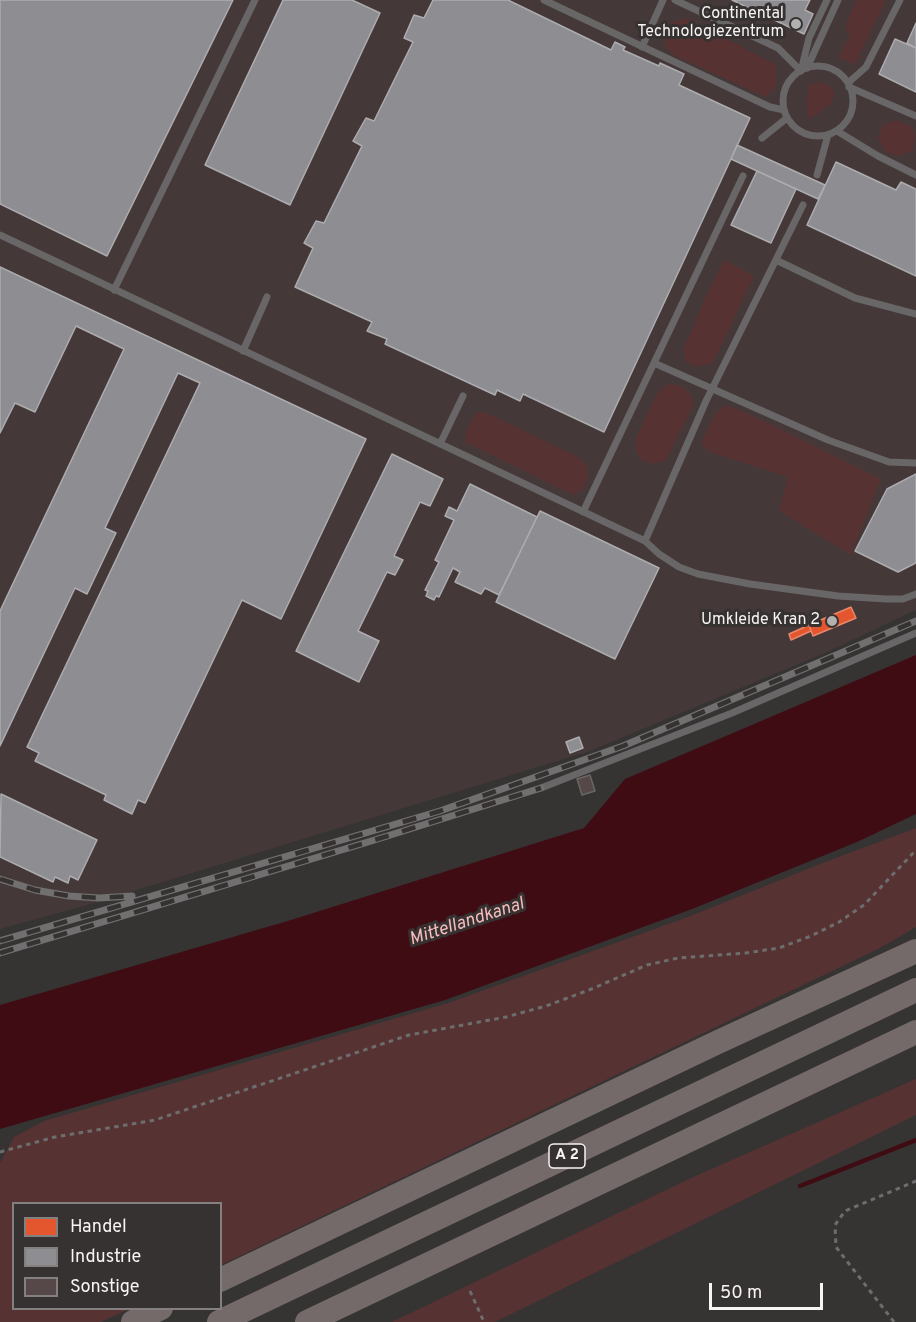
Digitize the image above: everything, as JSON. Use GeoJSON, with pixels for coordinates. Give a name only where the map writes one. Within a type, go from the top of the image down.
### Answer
{"type":"FeatureCollection","features":[{"type":"Feature","properties":{"kind":"highway"},"geometry":{"type":"LineString","coordinates":[[718,1042],[916,940]]}},
{"type":"Feature","properties":{"kind":"highway"},"geometry":{"type":"LineString","coordinates":[[222,1279],[718,1042],[916,951]]}},
{"type":"Feature","properties":{"kind":"highway","name":"A 2"},"geometry":{"type":"LineString","coordinates":[[219,1322],[916,990]]}},
{"type":"Feature","properties":{"kind":"highway","name":"A 2"},"geometry":{"type":"LineString","coordinates":[[307,1322],[916,1032]]}},
{"type":"Feature","properties":{"kind":"highway"},"geometry":{"type":"LineString","coordinates":[[764,1104],[916,1048]]}},
{"type":"Feature","properties":{"kind":"highway"},"geometry":{"type":"LineString","coordinates":[[133,1322],[157,1310]]}},
{"type":"Feature","properties":{"kind":"lane"},"geometry":{"type":"LineString","coordinates":[[114,290],[255,0]]}},
{"type":"Feature","properties":{"kind":"lane"},"geometry":{"type":"LineString","coordinates":[[544,0],[770,107],[784,110]]}},
{"type":"Feature","properties":{"kind":"lane"},"geometry":{"type":"LineString","coordinates":[[642,47],[663,0]]}},
{"type":"Feature","properties":{"kind":"lane"},"geometry":{"type":"LineString","coordinates":[[675,0],[778,48],[804,69],[821,66],[832,69],[849,85],[916,117]]}},
{"type":"Feature","properties":{"kind":"lane"},"geometry":{"type":"LineString","coordinates":[[804,69],[809,38],[827,0]]}},
{"type":"Feature","properties":{"kind":"lane"},"geometry":{"type":"LineString","coordinates":[[838,0],[804,69],[787,84],[783,100],[787,118],[792,125],[804,133],[828,135],[837,130],[850,115],[853,103],[849,85]]}},
{"type":"Feature","properties":{"kind":"lane"},"geometry":{"type":"LineString","coordinates":[[849,85],[866,67],[900,0]]}},
{"type":"Feature","properties":{"kind":"lane"},"geometry":{"type":"LineString","coordinates":[[762,138],[787,118]]}},
{"type":"Feature","properties":{"kind":"lane"},"geometry":{"type":"LineString","coordinates":[[837,130],[878,156],[916,175]]}},
{"type":"Feature","properties":{"kind":"lane"},"geometry":{"type":"LineString","coordinates":[[817,175],[828,135]]}},
{"type":"Feature","properties":{"kind":"lane"},"geometry":{"type":"LineString","coordinates":[[583,512],[743,176]]}},
{"type":"Feature","properties":{"kind":"lane"},"geometry":{"type":"LineString","coordinates":[[645,541],[711,390],[803,205]]}},
{"type":"Feature","properties":{"kind":"lane"},"geometry":{"type":"LineString","coordinates":[[0,235],[645,541],[659,554],[679,567],[698,574],[750,584],[838,596],[886,600],[903,599],[916,594]]}},
{"type":"Feature","properties":{"kind":"lane"},"geometry":{"type":"LineString","coordinates":[[776,260],[855,298],[916,314]]}},
{"type":"Feature","properties":{"kind":"lane"},"geometry":{"type":"LineString","coordinates":[[243,351],[267,297]]}},
{"type":"Feature","properties":{"kind":"lane"},"geometry":{"type":"LineString","coordinates":[[654,363],[828,440],[889,462],[916,464]]}},
{"type":"Feature","properties":{"kind":"lane"},"geometry":{"type":"LineString","coordinates":[[440,444],[463,396]]}},
{"type":"Feature","properties":{"kind":"lane"},"geometry":{"type":"LineString","coordinates":[[541,788],[732,713],[916,633]]}},
{"type":"Feature","properties":{"kind":"path"},"geometry":{"type":"LineString","coordinates":[[0,1152],[55,1137],[155,1120],[409,1035],[506,1017],[546,1006],[647,965],[678,958],[779,948],[839,922],[864,904],[916,850]]}},
{"type":"Feature","properties":{"kind":"path"},"geometry":{"type":"LineString","coordinates":[[894,1322],[836,1247],[835,1225],[844,1211],[916,1181]]}},
{"type":"Feature","properties":{"kind":"path"},"geometry":{"type":"LineString","coordinates":[[470,1291],[484,1322]]}},
{"type":"Feature","properties":{"kind":"shaded area"},"geometry":{"type":"Polygon","coordinates":[[[0,0],[916,0],[916,610],[825,653],[590,751],[91,904],[0,929],[0,0]]]}},
{"type":"Feature","properties":{"kind":"shaded area"},"geometry":{"type":"Polygon","coordinates":[[[856,0],[886,0],[855,65],[838,57],[850,36],[845,28],[856,0]]]}},
{"type":"Feature","properties":{"kind":"shaded area"},"geometry":{"type":"Polygon","coordinates":[[[686,18],[775,64],[777,77],[775,88],[766,97],[675,56],[665,47],[665,35],[671,23],[686,18]]]}},
{"type":"Feature","properties":{"kind":"shaded area"},"geometry":{"type":"Polygon","coordinates":[[[820,82],[830,86],[835,93],[831,104],[809,120],[806,101],[809,84],[820,82]]]}},
{"type":"Feature","properties":{"kind":"shaded area"},"geometry":{"type":"Polygon","coordinates":[[[896,120],[911,126],[915,134],[913,151],[896,156],[884,151],[878,137],[883,125],[896,120]]]}},
{"type":"Feature","properties":{"kind":"shaded area"},"geometry":{"type":"Polygon","coordinates":[[[724,260],[754,276],[713,363],[697,367],[686,362],[683,350],[724,260]]]}},
{"type":"Feature","properties":{"kind":"shaded area"},"geometry":{"type":"Polygon","coordinates":[[[669,383],[683,387],[692,396],[693,406],[666,460],[654,464],[640,459],[636,448],[636,438],[658,392],[669,383]]]}},
{"type":"Feature","properties":{"kind":"shaded area"},"geometry":{"type":"Polygon","coordinates":[[[727,405],[881,479],[851,555],[779,511],[788,477],[710,452],[701,443],[715,413],[727,405]]]}},
{"type":"Feature","properties":{"kind":"shaded area"},"geometry":{"type":"Polygon","coordinates":[[[485,412],[576,456],[587,465],[588,479],[584,489],[573,495],[465,442],[467,428],[476,413],[485,412]]]}},
{"type":"Feature","properties":{"kind":"shaded area"},"geometry":{"type":"Polygon","coordinates":[[[916,828],[916,927],[880,948],[222,1265],[222,1202],[12,1202],[12,1310],[127,1310],[101,1322],[0,1322],[0,1163],[14,1137],[44,1121],[448,1003],[688,917],[916,828]]]}},
{"type":"Feature","properties":{"kind":"shaded area"},"geometry":{"type":"Polygon","coordinates":[[[916,1079],[916,1115],[495,1322],[392,1322],[691,1178],[916,1079]]]}},
{"type":"Feature","properties":{"kind":"water","name":"Mittellandkanal"},"geometry":{"type":"Polygon","coordinates":[[[916,655],[916,814],[857,842],[692,909],[445,1000],[0,1129],[0,1005],[291,920],[584,828],[625,779],[916,655]]]}},
{"type":"Feature","properties":{"kind":"building: Handel","name":"Umkleide Kran 2"},"geometry":{"type":"Polygon","coordinates":[[[851,607],[856,618],[813,636],[809,625],[851,607]]]}},
{"type":"Feature","properties":{"kind":"building: Handel"},"geometry":{"type":"Polygon","coordinates":[[[809,625],[811,631],[791,640],[789,634],[809,625]]]}},
{"type":"Feature","properties":{"kind":"building: Industrie"},"geometry":{"type":"Polygon","coordinates":[[[0,0],[233,0],[107,256],[0,204],[0,0]]]}},
{"type":"Feature","properties":{"kind":"building: Industrie"},"geometry":{"type":"Polygon","coordinates":[[[283,0],[352,0],[380,13],[290,205],[205,165],[283,0]]]}},
{"type":"Feature","properties":{"kind":"building: Industrie"},"geometry":{"type":"Polygon","coordinates":[[[433,0],[508,0],[611,50],[615,42],[625,47],[623,50],[684,74],[679,85],[750,118],[604,432],[523,394],[520,401],[497,390],[495,395],[385,344],[387,339],[367,331],[372,322],[295,287],[313,248],[304,243],[316,221],[324,223],[362,146],[353,141],[366,118],[374,121],[413,42],[404,38],[414,15],[424,18],[433,0]]]}},
{"type":"Feature","properties":{"kind":"building: Industrie","name":"Continental Technologiezentrum"},"geometry":{"type":"Polygon","coordinates":[[[732,0],[810,0],[805,10],[813,14],[804,34],[732,0]]]}},
{"type":"Feature","properties":{"kind":"building: Industrie"},"geometry":{"type":"Polygon","coordinates":[[[916,23],[916,48],[907,43],[916,23]]]}},
{"type":"Feature","properties":{"kind":"building: Industrie"},"geometry":{"type":"Polygon","coordinates":[[[895,39],[916,48],[916,92],[879,74],[895,39]]]}},
{"type":"Feature","properties":{"kind":"building: Industrie"},"geometry":{"type":"Polygon","coordinates":[[[737,145],[825,185],[818,199],[731,159],[737,145]]]}},
{"type":"Feature","properties":{"kind":"building: Industrie"},"geometry":{"type":"Polygon","coordinates":[[[836,162],[896,190],[901,182],[916,189],[916,276],[807,225],[836,162]]]}},
{"type":"Feature","properties":{"kind":"building: Industrie"},"geometry":{"type":"Polygon","coordinates":[[[757,171],[796,189],[771,243],[731,225],[757,171]]]}},
{"type":"Feature","properties":{"kind":"building: Industrie"},"geometry":{"type":"Polygon","coordinates":[[[0,267],[366,439],[281,619],[242,600],[145,803],[138,800],[132,814],[104,800],[106,795],[35,761],[39,753],[27,747],[200,383],[178,373],[105,528],[116,533],[87,594],[75,588],[0,746],[0,611],[124,349],[76,326],[35,412],[15,403],[0,433],[0,267]]]}},
{"type":"Feature","properties":{"kind":"building: Industrie"},"geometry":{"type":"Polygon","coordinates":[[[392,454],[443,479],[430,506],[420,502],[394,556],[403,560],[395,575],[387,572],[358,631],[379,641],[359,682],[296,651],[392,454]]]}},
{"type":"Feature","properties":{"kind":"building: Industrie"},"geometry":{"type":"Polygon","coordinates":[[[916,474],[916,563],[898,572],[855,551],[887,489],[916,474]]]}},
{"type":"Feature","properties":{"kind":"building: Industrie"},"geometry":{"type":"Polygon","coordinates":[[[470,484],[537,517],[499,595],[485,588],[481,594],[455,582],[460,572],[453,568],[439,597],[436,596],[434,600],[426,596],[428,591],[425,590],[439,562],[435,560],[454,520],[445,516],[449,507],[457,511],[470,484]]]}},
{"type":"Feature","properties":{"kind":"building: Industrie"},"geometry":{"type":"Polygon","coordinates":[[[540,511],[659,568],[615,659],[496,602],[540,511]]]}},
{"type":"Feature","properties":{"kind":"building: Industrie"},"geometry":{"type":"Polygon","coordinates":[[[579,737],[583,748],[570,753],[566,742],[579,737]]]}},
{"type":"Feature","properties":{"kind":"building: Industrie"},"geometry":{"type":"Polygon","coordinates":[[[1,794],[97,840],[78,880],[70,876],[68,883],[55,877],[53,882],[0,857],[1,794]]]}},
{"type":"Feature","properties":{"kind":"building: Sonstige"},"geometry":{"type":"Polygon","coordinates":[[[590,775],[595,791],[582,795],[577,779],[590,775]]]}},
{"type":"Feature","properties":{"kind":"waterway"},"geometry":{"type":"LineString","coordinates":[[800,1186],[916,1140]]}},
{"type":"Feature","properties":{"kind":"railway"},"geometry":{"type":"LineString","coordinates":[[0,941],[440,811],[623,746],[916,621]]}},
{"type":"Feature","properties":{"kind":"railway"},"geometry":{"type":"LineString","coordinates":[[0,953],[541,788]]}},
{"type":"Feature","properties":{"kind":"railway"},"geometry":{"type":"LineString","coordinates":[[0,879],[35,890],[69,896],[99,898],[132,896]]}},
{"type":"Feature","properties":{"kind":"place","name":"Continental Technologiezentrum"},"geometry":{"type":"Point","coordinates":[796,24]}},
{"type":"Feature","properties":{"kind":"place","name":"Umkleide Kran 2"},"geometry":{"type":"Point","coordinates":[832,621]}}]}
